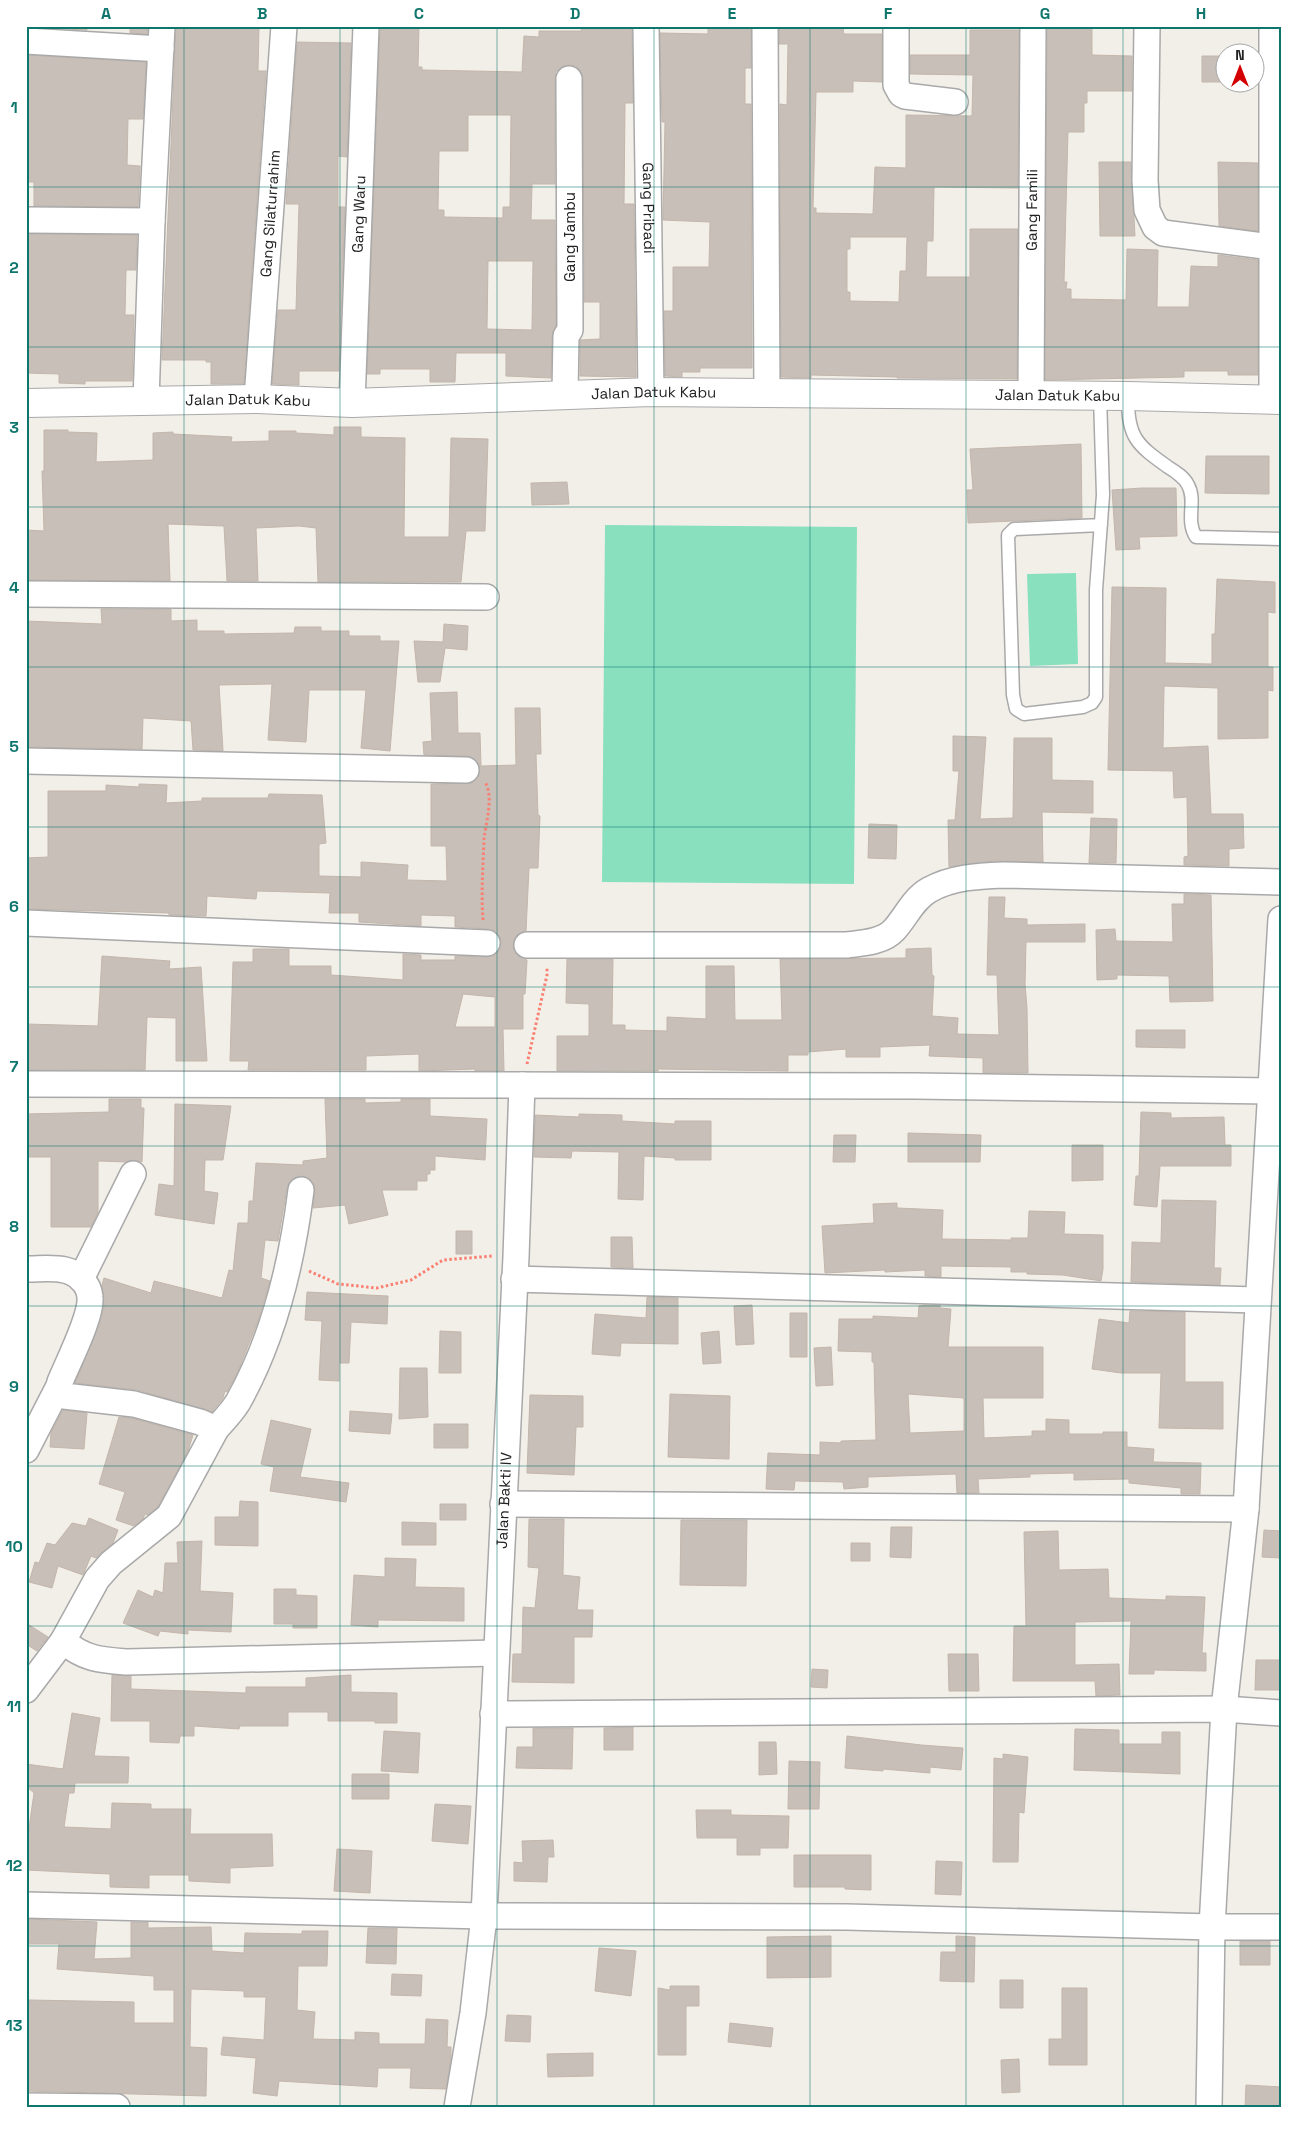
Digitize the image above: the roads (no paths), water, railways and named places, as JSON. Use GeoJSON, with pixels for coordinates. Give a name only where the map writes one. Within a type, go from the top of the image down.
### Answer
{"type":"FeatureCollection","features":[{"type":"Feature","properties":{"kind":"street","name":"Gang Silaturrahim"},"geometry":{"type":"LineString","coordinates":[[257,399],[284,26]]}},
{"type":"Feature","properties":{"kind":"street","name":"Gang Waru"},"geometry":{"type":"LineString","coordinates":[[352,403],[366,26]]}},
{"type":"Feature","properties":{"kind":"street","name":"Gang Pribadi"},"geometry":{"type":"LineString","coordinates":[[646,26],[651,392]]}},
{"type":"Feature","properties":{"kind":"street"},"geometry":{"type":"LineString","coordinates":[[765,26],[767,393]]}},
{"type":"Feature","properties":{"kind":"street"},"geometry":{"type":"LineString","coordinates":[[896,26],[896,85],[900,94],[955,102]]}},
{"type":"Feature","properties":{"kind":"street","name":"Gang Famili"},"geometry":{"type":"LineString","coordinates":[[1031,395],[1033,26]]}},
{"type":"Feature","properties":{"kind":"street"},"geometry":{"type":"LineString","coordinates":[[1147,26],[1145,180],[1147,210],[1150,220],[1163,233],[1272,247]]}},
{"type":"Feature","properties":{"kind":"street"},"geometry":{"type":"LineString","coordinates":[[1272,26],[1272,247],[1276,399]]}},
{"type":"Feature","properties":{"kind":"street"},"geometry":{"type":"LineString","coordinates":[[26,41],[162,38],[152,221],[146,401]]}},
{"type":"Feature","properties":{"kind":"street","name":"Gang Jambu"},"geometry":{"type":"LineString","coordinates":[[565,394],[566,336],[570,330],[568,79]]}},
{"type":"Feature","properties":{"kind":"street"},"geometry":{"type":"LineString","coordinates":[[26,220],[152,221]]}},
{"type":"Feature","properties":{"kind":"street","name":"Jalan Datuk Kabu"},"geometry":{"type":"LineString","coordinates":[[26,403],[257,399],[352,403],[651,392],[1276,399]]}},
{"type":"Feature","properties":{"kind":"street"},"geometry":{"type":"LineString","coordinates":[[26,594],[486,597]]}},
{"type":"Feature","properties":{"kind":"street"},"geometry":{"type":"LineString","coordinates":[[26,760],[466,770]]}},
{"type":"Feature","properties":{"kind":"street"},"geometry":{"type":"LineString","coordinates":[[527,945],[847,945],[865,943],[883,938],[893,931],[912,904],[929,890],[953,880],[970,876],[1004,875],[1281,882]]}},
{"type":"Feature","properties":{"kind":"street"},"geometry":{"type":"LineString","coordinates":[[1210,2107],[1212,1927],[1224,1710],[1246,1509],[1281,919]]}},
{"type":"Feature","properties":{"kind":"street"},"geometry":{"type":"LineString","coordinates":[[26,923],[487,943]]}},
{"type":"Feature","properties":{"kind":"street"},"geometry":{"type":"LineString","coordinates":[[26,1084],[915,1086],[1271,1091]]}},
{"type":"Feature","properties":{"kind":"street","name":"Jalan Bakti IV"},"geometry":{"type":"LineString","coordinates":[[457,2107],[472,2013],[484,1916],[522,1085]]}},
{"type":"Feature","properties":{"kind":"street"},"geometry":{"type":"LineString","coordinates":[[81,1279],[133,1174]]}},
{"type":"Feature","properties":{"kind":"street"},"geometry":{"type":"LineString","coordinates":[[26,1690],[63,1641],[97,1579],[111,1563],[156,1529],[169,1516],[216,1430],[237,1404],[261,1353],[290,1264],[301,1190]]}},
{"type":"Feature","properties":{"kind":"street"},"geometry":{"type":"LineString","coordinates":[[26,1268],[65,1270],[75,1274],[81,1279],[90,1295],[89,1310],[59,1386],[26,1450]]}},
{"type":"Feature","properties":{"kind":"street"},"geometry":{"type":"LineString","coordinates":[[515,1268],[1257,1300]]}},
{"type":"Feature","properties":{"kind":"street"},"geometry":{"type":"LineString","coordinates":[[59,1386],[59,1391],[64,1396],[134,1404],[200,1422],[216,1430]]}},
{"type":"Feature","properties":{"kind":"street"},"geometry":{"type":"LineString","coordinates":[[504,1504],[1246,1509]]}},
{"type":"Feature","properties":{"kind":"street"},"geometry":{"type":"LineString","coordinates":[[63,1641],[77,1653],[104,1660],[127,1662],[495,1653]]}},
{"type":"Feature","properties":{"kind":"street"},"geometry":{"type":"LineString","coordinates":[[493,1714],[1224,1710],[1281,1713]]}},
{"type":"Feature","properties":{"kind":"street"},"geometry":{"type":"LineString","coordinates":[[26,1905],[484,1916],[847,1917],[1212,1927],[1281,1927]]}},
{"type":"Feature","properties":{"kind":"street"},"geometry":{"type":"LineString","coordinates":[[26,2106],[117,2107]]}},
{"type":"Feature","properties":{"kind":"lane"},"geometry":{"type":"LineString","coordinates":[[1100,396],[1103,495],[1101,525],[1096,590],[1096,697],[1092,702],[1083,707],[1024,714],[1016,709],[1013,695],[1008,534],[1014,529],[1101,525]]}},
{"type":"Feature","properties":{"kind":"lane"},"geometry":{"type":"LineString","coordinates":[[1128,396],[1128,412],[1136,442],[1145,451],[1179,474],[1186,481],[1191,491],[1191,529],[1196,537],[1281,539]]}}]}
